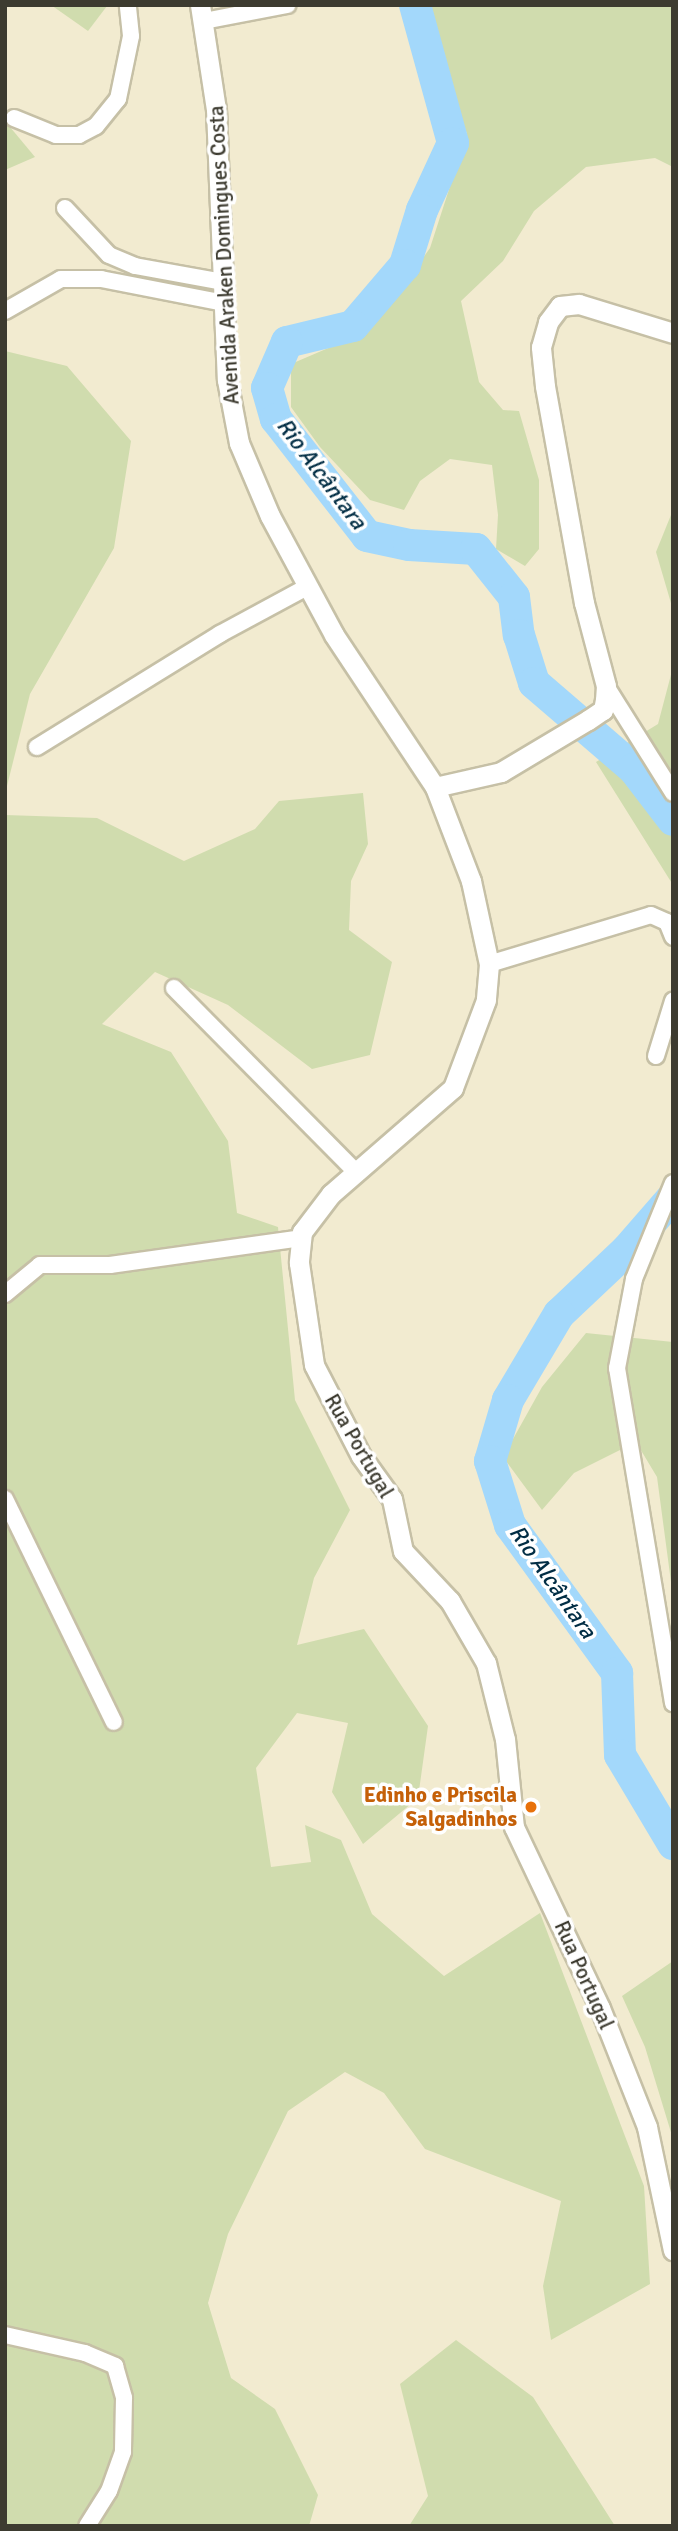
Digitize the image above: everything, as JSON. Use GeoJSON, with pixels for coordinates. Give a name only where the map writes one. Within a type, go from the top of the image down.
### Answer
{"type":"FeatureCollection","features":[{"type":"Feature","properties":{"kind":"street"},"geometry":{"type":"LineString","coordinates":[[14,118],[56,135],[79,135],[96,125],[118,99],[131,36],[128,5]]}},
{"type":"Feature","properties":{"kind":"street"},"geometry":{"type":"LineString","coordinates":[[202,13],[287,5]]}},
{"type":"Feature","properties":{"kind":"street","name":"Avenida Araken Domingues Costa"},"geometry":{"type":"LineString","coordinates":[[202,13],[216,109],[227,380],[239,443],[307,587],[435,788]]}},
{"type":"Feature","properties":{"kind":"street"},"geometry":{"type":"LineString","coordinates":[[65,208],[109,255],[135,266],[223,282]]}},
{"type":"Feature","properties":{"kind":"street"},"geometry":{"type":"LineString","coordinates":[[5,311],[61,279],[101,279],[224,303]]}},
{"type":"Feature","properties":{"kind":"street"},"geometry":{"type":"LineString","coordinates":[[673,333],[579,304],[560,306],[548,322],[541,347],[584,603],[606,686],[673,793]]}},
{"type":"Feature","properties":{"kind":"street"},"geometry":{"type":"LineString","coordinates":[[37,747],[220,634],[307,587]]}},
{"type":"Feature","properties":{"kind":"street"},"geometry":{"type":"LineString","coordinates":[[435,788],[501,772],[567,734],[595,715],[606,686]]}},
{"type":"Feature","properties":{"kind":"street","name":"Rua Portugal"},"geometry":{"type":"LineString","coordinates":[[435,788],[471,881],[489,964],[486,1000],[453,1088],[315,1211],[301,1238],[299,1263],[314,1365],[354,1445],[392,1499],[403,1551],[450,1601],[486,1663],[505,1739],[514,1827],[600,2008],[647,2127],[673,2250]]}},
{"type":"Feature","properties":{"kind":"street"},"geometry":{"type":"LineString","coordinates":[[489,964],[651,915],[667,922],[673,937]]}},
{"type":"Feature","properties":{"kind":"street"},"geometry":{"type":"LineString","coordinates":[[174,988],[356,1172]]}},
{"type":"Feature","properties":{"kind":"street"},"geometry":{"type":"LineString","coordinates":[[656,1056],[673,1001]]}},
{"type":"Feature","properties":{"kind":"street"},"geometry":{"type":"LineString","coordinates":[[673,1183],[634,1279],[617,1368],[673,1703]]}},
{"type":"Feature","properties":{"kind":"street"},"geometry":{"type":"LineString","coordinates":[[5,1294],[40,1265],[110,1265],[301,1238]]}},
{"type":"Feature","properties":{"kind":"street"},"geometry":{"type":"LineString","coordinates":[[5,1499],[114,1723]]}},
{"type":"Feature","properties":{"kind":"street"},"geometry":{"type":"LineString","coordinates":[[5,2335],[85,2353],[116,2366],[124,2398],[122,2452],[109,2491],[87,2526]]}},
{"type":"Feature","properties":{"kind":"green space"},"geometry":{"type":"Polygon","coordinates":[[[51,5],[107,5],[107,6],[88,31],[51,5]]]}},
{"type":"Feature","properties":{"kind":"green space"},"geometry":{"type":"Polygon","coordinates":[[[424,5],[673,5],[673,167],[655,158],[586,167],[534,211],[503,261],[461,301],[479,382],[503,410],[519,411],[539,480],[539,549],[525,566],[496,549],[498,515],[492,465],[450,459],[420,481],[404,510],[370,500],[320,447],[291,407],[291,364],[354,337],[385,312],[430,248],[467,134],[424,5]]]}},
{"type":"Feature","properties":{"kind":"green space"},"geometry":{"type":"Polygon","coordinates":[[[5,121],[35,157],[5,170],[5,121]]]}},
{"type":"Feature","properties":{"kind":"green space"},"geometry":{"type":"Polygon","coordinates":[[[5,351],[67,366],[131,441],[114,548],[30,694],[5,794],[5,351]]]}},
{"type":"Feature","properties":{"kind":"green space"},"geometry":{"type":"Polygon","coordinates":[[[673,510],[673,610],[656,552],[673,510]]]}},
{"type":"Feature","properties":{"kind":"green space"},"geometry":{"type":"Polygon","coordinates":[[[673,667],[673,885],[596,762],[658,724],[673,667]]]}},
{"type":"Feature","properties":{"kind":"green space"},"geometry":{"type":"Polygon","coordinates":[[[363,793],[368,844],[351,881],[349,930],[392,962],[370,1055],[312,1069],[228,1005],[155,972],[102,1024],[171,1052],[228,1141],[237,1213],[278,1227],[295,1400],[350,1510],[314,1578],[297,1645],[364,1629],[428,1726],[418,1798],[363,1844],[332,1792],[348,1723],[297,1713],[256,1768],[271,1867],[311,1862],[305,1825],[341,1840],[372,1914],[444,1976],[540,1913],[644,2186],[650,2284],[551,2340],[543,2286],[561,2201],[425,2149],[384,2093],[345,2072],[288,2111],[228,2234],[208,2303],[231,2378],[275,2409],[318,2495],[309,2526],[5,2526],[5,815],[97,818],[184,861],[255,829],[279,801],[363,793]]]}},
{"type":"Feature","properties":{"kind":"green space"},"geometry":{"type":"Polygon","coordinates":[[[586,1333],[673,1342],[673,1597],[657,1477],[636,1442],[574,1473],[542,1510],[503,1457],[542,1387],[586,1333]]]}},
{"type":"Feature","properties":{"kind":"green space"},"geometry":{"type":"Polygon","coordinates":[[[673,1961],[673,2139],[645,2047],[622,1996],[673,1961]]]}},
{"type":"Feature","properties":{"kind":"green space"},"geometry":{"type":"Polygon","coordinates":[[[456,2340],[533,2397],[615,2526],[409,2526],[428,2496],[400,2384],[456,2340]]]}},
{"type":"Feature","properties":{"kind":"waterway","name":"Rio Alcântara"},"geometry":{"type":"LineString","coordinates":[[415,5],[453,143],[422,210],[405,265],[353,326],[287,342],[267,388],[276,419],[367,536],[409,545],[476,549],[514,597],[519,635],[534,683],[634,769],[673,820]]}},
{"type":"Feature","properties":{"kind":"waterway","name":"Rio Alcântara"},"geometry":{"type":"LineString","coordinates":[[673,1197],[627,1250],[559,1314],[508,1400],[490,1461],[510,1525],[617,1673],[620,1755],[673,1844]]}},
{"type":"Feature","properties":{"kind":"place","name":"Edinho e Priscila Salgadinhos"},"geometry":{"type":"Point","coordinates":[531,1807]}}]}
